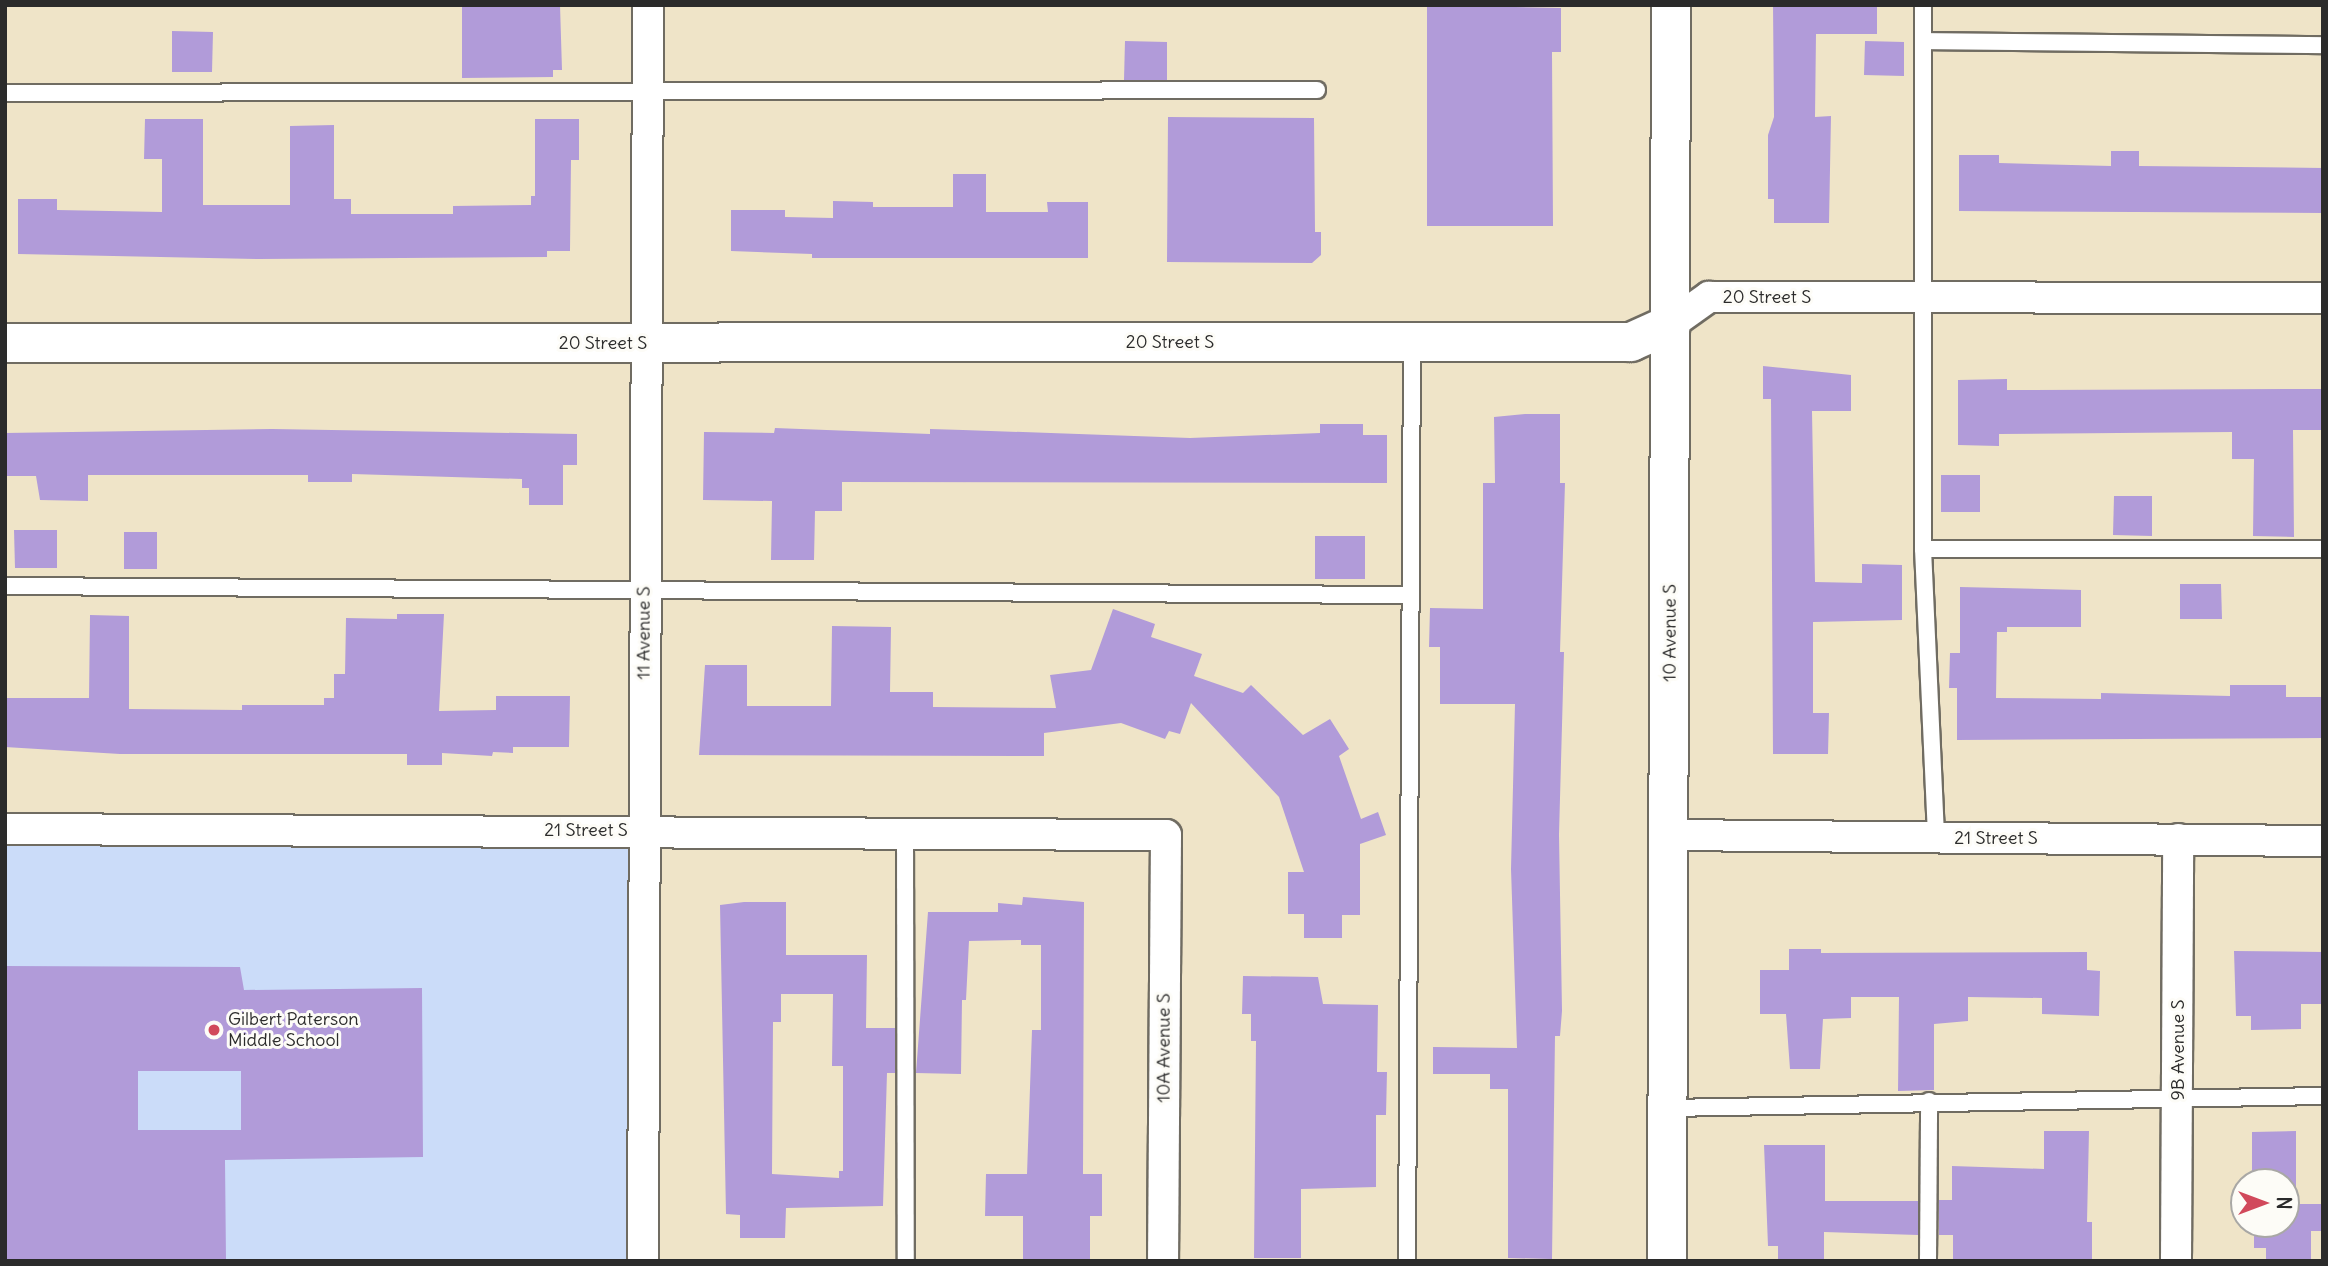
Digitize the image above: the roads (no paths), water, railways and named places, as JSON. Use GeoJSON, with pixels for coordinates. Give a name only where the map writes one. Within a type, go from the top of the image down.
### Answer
{"type":"FeatureCollection","features":[{"type":"Feature","properties":{"kind":"street","name":"11 Avenue S"},"geometry":{"type":"LineString","coordinates":[[643,1261],[648,5]]}},
{"type":"Feature","properties":{"kind":"street","name":"10 Avenue S"},"geometry":{"type":"LineString","coordinates":[[1667,1261],[1671,5]]}},
{"type":"Feature","properties":{"kind":"street","name":"20 Street S"},"geometry":{"type":"LineString","coordinates":[[5,343],[1631,342],[1671,324],[1709,297],[2323,298]]}},
{"type":"Feature","properties":{"kind":"street","name":"21 Street S"},"geometry":{"type":"LineString","coordinates":[[5,829],[646,830],[1166,835]]}},
{"type":"Feature","properties":{"kind":"street","name":"10A Avenue S"},"geometry":{"type":"LineString","coordinates":[[1163,1261],[1166,835]]}},
{"type":"Feature","properties":{"kind":"street","name":"21 Street S"},"geometry":{"type":"LineString","coordinates":[[1669,835],[2323,841]]}},
{"type":"Feature","properties":{"kind":"street","name":"9B Avenue S"},"geometry":{"type":"LineString","coordinates":[[2176,1261],[2178,839]]}},
{"type":"Feature","properties":{"kind":"lane"},"geometry":{"type":"LineString","coordinates":[[1923,5],[1923,549],[1936,837]]}},
{"type":"Feature","properties":{"kind":"lane"},"geometry":{"type":"LineString","coordinates":[[1924,41],[2323,45]]}},
{"type":"Feature","properties":{"kind":"lane"},"geometry":{"type":"LineString","coordinates":[[5,93],[1317,90]]}},
{"type":"Feature","properties":{"kind":"lane"},"geometry":{"type":"LineString","coordinates":[[1407,1261],[1408,595],[1412,342]]}},
{"type":"Feature","properties":{"kind":"lane"},"geometry":{"type":"LineString","coordinates":[[1923,549],[2323,549]]}},
{"type":"Feature","properties":{"kind":"lane"},"geometry":{"type":"LineString","coordinates":[[5,586],[1408,595]]}},
{"type":"Feature","properties":{"kind":"lane"},"geometry":{"type":"LineString","coordinates":[[905,832],[906,1261]]}},
{"type":"Feature","properties":{"kind":"lane"},"geometry":{"type":"LineString","coordinates":[[1668,1108],[1929,1101],[2178,1102],[2323,1096]]}},
{"type":"Feature","properties":{"kind":"lane"},"geometry":{"type":"LineString","coordinates":[[1928,1261],[1929,1101]]}},
{"type":"Feature","properties":{"kind":"place","name":"Gilbert Paterson Middle School"},"geometry":{"type":"Point","coordinates":[214,1030]}}]}
